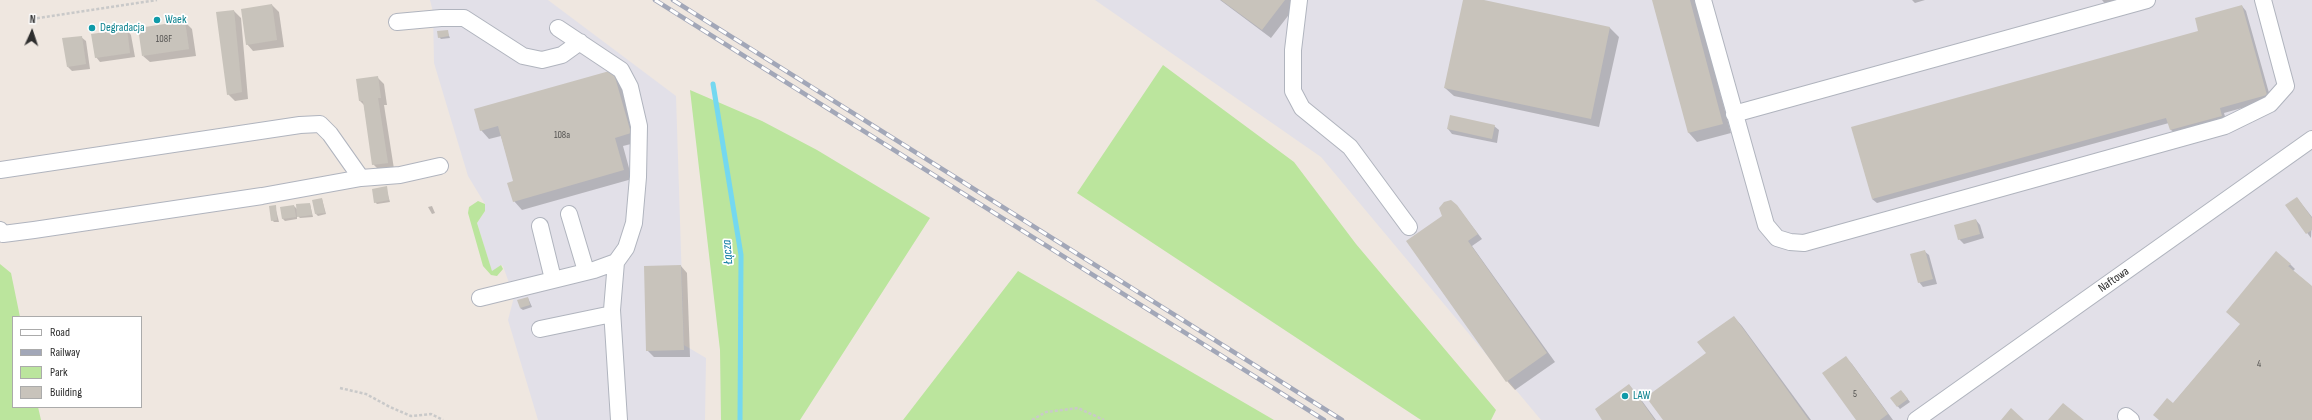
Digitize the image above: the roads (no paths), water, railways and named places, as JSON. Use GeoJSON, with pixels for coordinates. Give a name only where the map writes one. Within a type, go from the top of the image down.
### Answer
{"type":"FeatureCollection","features":[{"type":"Feature","properties":{"kind":"street"},"geometry":{"type":"LineString","coordinates":[[1299,0],[1293,50],[1293,91],[1302,108],[1350,147],[1409,227]]}},
{"type":"Feature","properties":{"kind":"street"},"geometry":{"type":"LineString","coordinates":[[1703,0],[1766,225],[1777,238],[1790,242],[1804,243],[2225,126],[2270,104],[2286,86],[2263,0]]}},
{"type":"Feature","properties":{"kind":"street"},"geometry":{"type":"LineString","coordinates":[[1734,114],[2147,0]]}},
{"type":"Feature","properties":{"kind":"street"},"geometry":{"type":"LineString","coordinates":[[396,22],[441,18],[464,18],[523,56],[542,60],[562,55],[580,42]]}},
{"type":"Feature","properties":{"kind":"street"},"geometry":{"type":"LineString","coordinates":[[558,28],[621,70],[630,87],[639,126],[638,177],[634,223],[626,248],[616,262],[612,314],[619,420]]}},
{"type":"Feature","properties":{"kind":"street"},"geometry":{"type":"LineString","coordinates":[[0,170],[300,125],[320,124],[330,134],[362,178]]}},
{"type":"Feature","properties":{"kind":"street","name":"Naftowa"},"geometry":{"type":"LineString","coordinates":[[1916,420],[1934,415],[2312,139]]}},
{"type":"Feature","properties":{"kind":"street"},"geometry":{"type":"LineString","coordinates":[[0,230],[4,234],[42,229],[262,196],[362,178],[400,175],[440,166]]}},
{"type":"Feature","properties":{"kind":"street"},"geometry":{"type":"LineString","coordinates":[[569,214],[586,271]]}},
{"type":"Feature","properties":{"kind":"street"},"geometry":{"type":"LineString","coordinates":[[540,226],[553,278]]}},
{"type":"Feature","properties":{"kind":"street"},"geometry":{"type":"LineString","coordinates":[[480,298],[616,262]]}},
{"type":"Feature","properties":{"kind":"street"},"geometry":{"type":"LineString","coordinates":[[540,329],[612,314]]}},
{"type":"Feature","properties":{"kind":"waterway","name":"Łącza"},"geometry":{"type":"LineString","coordinates":[[713,84],[741,255],[740,420]]}},
{"type":"Feature","properties":{"kind":"railway"},"geometry":{"type":"LineString","coordinates":[[655,0],[1324,420]]}},
{"type":"Feature","properties":{"kind":"railway"},"geometry":{"type":"LineString","coordinates":[[673,0],[1342,420]]}},
{"type":"Feature","properties":{"kind":"place","name":"Waek"},"geometry":{"type":"Point","coordinates":[157,20]}},
{"type":"Feature","properties":{"kind":"place","name":"Degradacja"},"geometry":{"type":"Point","coordinates":[92,28]}},
{"type":"Feature","properties":{"kind":"place","name":"LAW"},"geometry":{"type":"Point","coordinates":[1625,396]}}]}
